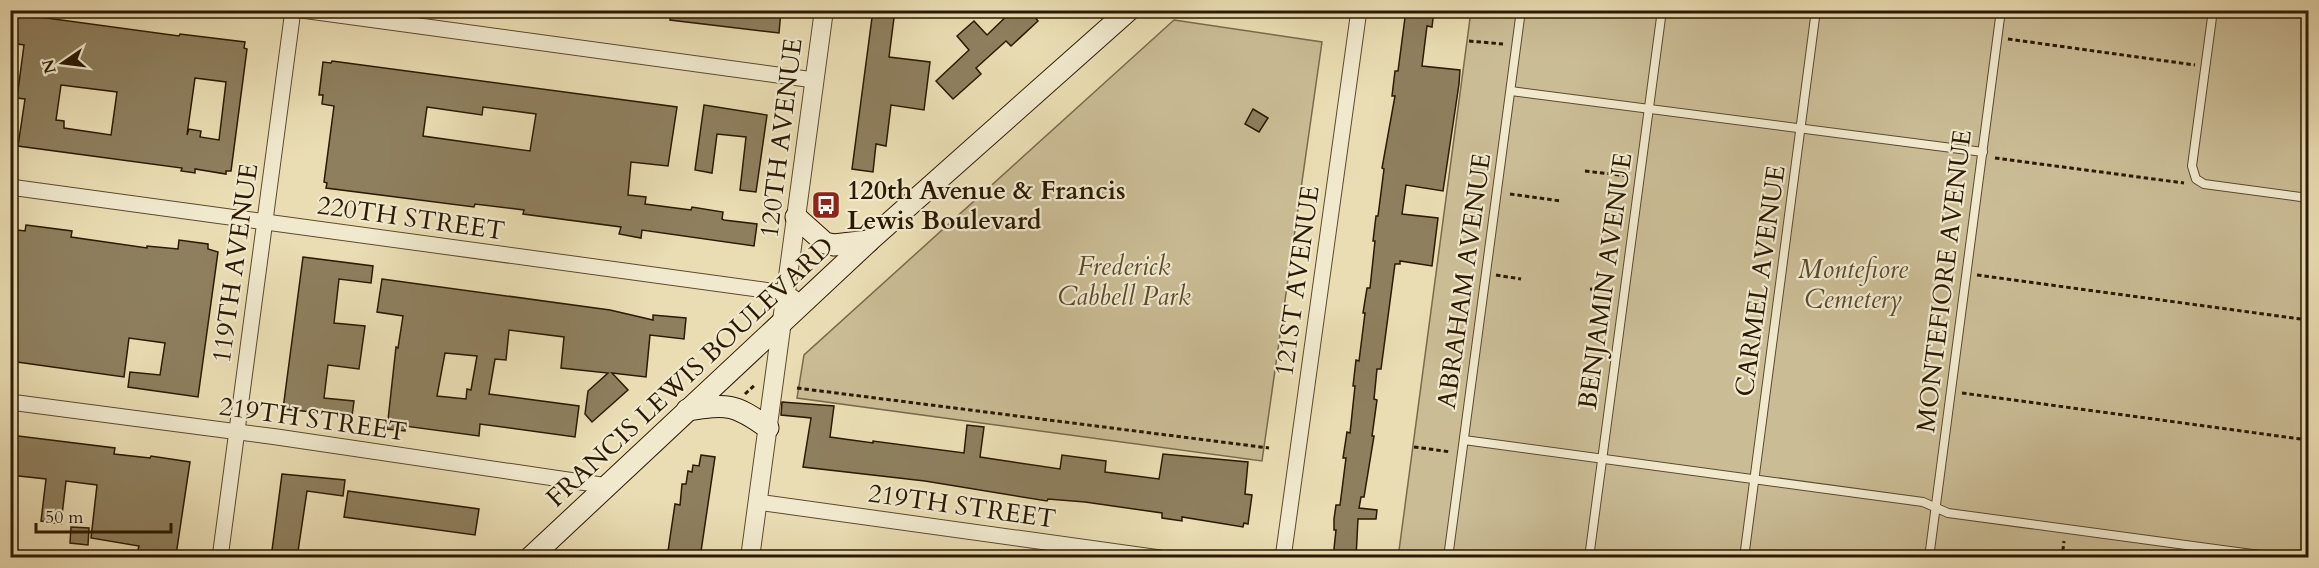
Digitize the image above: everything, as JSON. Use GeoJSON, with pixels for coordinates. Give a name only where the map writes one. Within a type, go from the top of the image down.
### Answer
{"type":"FeatureCollection","features":[{"type":"Feature","properties":{"kind":"main road","name":"FRANCIS LEWIS BOULEVARD"},"geometry":{"type":"LineString","coordinates":[[530,558],[782,322],[794,298],[869,242],[1129,10]]}},
{"type":"Feature","properties":{"kind":"main road"},"geometry":{"type":"LineString","coordinates":[[796,217],[825,243],[834,245],[869,242]]}},
{"type":"Feature","properties":{"kind":"main road"},"geometry":{"type":"LineString","coordinates":[[687,410],[720,405],[733,407],[747,412],[768,428]]}},
{"type":"Feature","properties":{"kind":"street","name":"119TH AVENUE"},"geometry":{"type":"LineString","coordinates":[[220,558],[293,10]]}},
{"type":"Feature","properties":{"kind":"street"},"geometry":{"type":"LineString","coordinates":[[302,10],[814,80]]}},
{"type":"Feature","properties":{"kind":"street","name":"120TH AVENUE"},"geometry":{"type":"LineString","coordinates":[[794,298],[796,217],[824,10]]}},
{"type":"Feature","properties":{"kind":"street","name":"121ST AVENUE"},"geometry":{"type":"LineString","coordinates":[[1283,558],[1359,10]]}},
{"type":"Feature","properties":{"kind":"street","name":"220TH STREET"},"geometry":{"type":"LineString","coordinates":[[10,187],[794,298]]}},
{"type":"Feature","properties":{"kind":"street"},"geometry":{"type":"LineString","coordinates":[[750,558],[782,322]]}},
{"type":"Feature","properties":{"kind":"street","name":"219TH STREET"},"geometry":{"type":"LineString","coordinates":[[10,402],[237,432],[608,486]]}},
{"type":"Feature","properties":{"kind":"street","name":"219TH STREET"},"geometry":{"type":"LineString","coordinates":[[758,502],[1160,558]]}},
{"type":"Feature","properties":{"kind":"lane","name":"ABRAHAM AVENUE"},"geometry":{"type":"LineString","coordinates":[[1448,558],[1521,10]]}},
{"type":"Feature","properties":{"kind":"lane","name":"BENJAMIN AVENUE"},"geometry":{"type":"LineString","coordinates":[[1589,558],[1662,10]]}},
{"type":"Feature","properties":{"kind":"lane","name":"CARMEL AVENUE"},"geometry":{"type":"LineString","coordinates":[[1744,558],[1816,10]]}},
{"type":"Feature","properties":{"kind":"lane","name":"MONTEFIORE AVENUE"},"geometry":{"type":"LineString","coordinates":[[1929,558],[2001,10]]}},
{"type":"Feature","properties":{"kind":"lane"},"geometry":{"type":"LineString","coordinates":[[2213,10],[2192,166],[2196,179],[2204,184],[2308,198]]}},
{"type":"Feature","properties":{"kind":"lane"},"geometry":{"type":"LineString","coordinates":[[1511,91],[1983,152]]}},
{"type":"Feature","properties":{"kind":"lane"},"geometry":{"type":"LineString","coordinates":[[1464,440],[1923,502],[1948,513],[2282,558]]}},
{"type":"Feature","properties":{"kind":"path"},"geometry":{"type":"LineString","coordinates":[[2300,10],[2308,12]]}},
{"type":"Feature","properties":{"kind":"path"},"geometry":{"type":"LineString","coordinates":[[1998,38],[2205,66]]}},
{"type":"Feature","properties":{"kind":"path"},"geometry":{"type":"LineString","coordinates":[[1469,41],[1517,45]]}},
{"type":"Feature","properties":{"kind":"path"},"geometry":{"type":"LineString","coordinates":[[1983,152],[1989,157],[2185,183],[2196,179]]}},
{"type":"Feature","properties":{"kind":"path"},"geometry":{"type":"LineString","coordinates":[[1585,171],[1640,178]]}},
{"type":"Feature","properties":{"kind":"path"},"geometry":{"type":"LineString","coordinates":[[1497,192],[1562,201]]}},
{"type":"Feature","properties":{"kind":"path"},"geometry":{"type":"LineString","coordinates":[[1486,273],[1521,279]]}},
{"type":"Feature","properties":{"kind":"path"},"geometry":{"type":"LineString","coordinates":[[1967,273],[2308,320]]}},
{"type":"Feature","properties":{"kind":"path"},"geometry":{"type":"LineString","coordinates":[[1590,289],[1624,292]]}},
{"type":"Feature","properties":{"kind":"path"},"geometry":{"type":"LineString","coordinates":[[796,388],[1269,448]]}},
{"type":"Feature","properties":{"kind":"path"},"geometry":{"type":"LineString","coordinates":[[1951,391],[2308,440]]}},
{"type":"Feature","properties":{"kind":"path"},"geometry":{"type":"LineString","coordinates":[[1414,447],[1462,454]]}},
{"type":"Feature","properties":{"kind":"green space","name":"Montefiore Cemetery"},"geometry":{"type":"Polygon","coordinates":[[[1471,11],[2308,11],[2308,557],[1398,558],[1471,11]]]}},
{"type":"Feature","properties":{"kind":"green space","name":"Frederick Cabbell Park"},"geometry":{"type":"Polygon","coordinates":[[[1174,20],[1322,42],[1262,461],[797,398],[804,355],[1174,20]]]}},
{"type":"Feature","properties":{"kind":"building"},"geometry":{"type":"Polygon","coordinates":[[[671,10],[781,10],[779,33],[670,20],[671,10]]]}},
{"type":"Feature","properties":{"kind":"building"},"geometry":{"type":"Polygon","coordinates":[[[873,10],[895,10],[889,57],[930,62],[924,110],[891,105],[886,146],[876,144],[873,172],[852,169],[873,10]]]}},
{"type":"Feature","properties":{"kind":"building"},"geometry":{"type":"Polygon","coordinates":[[[1013,10],[1029,10],[1038,21],[1011,46],[1006,41],[976,68],[981,74],[953,99],[936,81],[969,50],[957,36],[974,21],[987,35],[1013,10]]]}},
{"type":"Feature","properties":{"kind":"building"},"geometry":{"type":"Polygon","coordinates":[[[1406,10],[1434,10],[1432,27],[1427,26],[1422,66],[1460,70],[1459,84],[1443,191],[1406,185],[1402,214],[1438,218],[1432,266],[1400,261],[1400,264],[1395,264],[1381,369],[1377,369],[1374,399],[1377,400],[1372,436],[1374,436],[1364,497],[1361,497],[1359,508],[1377,510],[1376,519],[1358,519],[1356,558],[1333,558],[1336,530],[1334,530],[1334,519],[1336,505],[1340,505],[1346,458],[1343,458],[1347,432],[1350,433],[1356,360],[1359,361],[1365,313],[1363,313],[1367,288],[1370,288],[1375,241],[1373,241],[1384,169],[1382,168],[1395,96],[1392,96],[1395,71],[1398,71],[1406,10]]]}},
{"type":"Feature","properties":{"kind":"building"},"geometry":{"type":"Polygon","coordinates":[[[17,14],[179,36],[180,34],[245,42],[244,48],[247,49],[231,171],[226,171],[226,174],[195,169],[195,173],[181,171],[182,168],[18,146],[25,99],[17,98],[24,45],[10,43],[10,18],[16,18],[17,14]],[[195,78],[187,135],[189,129],[201,131],[200,137],[219,140],[226,82],[195,78]],[[61,85],[56,120],[64,121],[64,128],[111,135],[117,92],[61,85]]]}},
{"type":"Feature","properties":{"kind":"building"},"geometry":{"type":"Polygon","coordinates":[[[332,61],[677,107],[668,166],[631,162],[628,195],[646,197],[645,204],[691,210],[692,207],[723,212],[722,219],[724,220],[757,224],[754,246],[642,230],[641,238],[619,234],[621,227],[523,214],[524,210],[475,204],[474,207],[326,188],[327,183],[324,182],[334,106],[322,104],[323,95],[319,95],[323,62],[331,63],[332,61]],[[427,107],[423,136],[530,151],[536,114],[483,107],[482,115],[427,107]]]}},
{"type":"Feature","properties":{"kind":"building"},"geometry":{"type":"Polygon","coordinates":[[[704,105],[767,115],[756,192],[740,190],[746,137],[717,134],[712,173],[695,170],[704,105]]]}},
{"type":"Feature","properties":{"kind":"building"},"geometry":{"type":"Polygon","coordinates":[[[1253,109],[1268,118],[1259,132],[1245,124],[1253,109]]]}},
{"type":"Feature","properties":{"kind":"building"},"geometry":{"type":"Polygon","coordinates":[[[26,225],[72,231],[71,237],[147,248],[147,246],[178,249],[179,240],[208,244],[208,249],[218,252],[198,397],[128,387],[130,372],[160,375],[165,343],[129,338],[124,377],[10,361],[10,229],[25,231],[26,225]]]}},
{"type":"Feature","properties":{"kind":"building"},"geometry":{"type":"Polygon","coordinates":[[[303,257],[373,266],[371,283],[339,279],[334,323],[365,326],[359,369],[328,365],[324,398],[354,401],[352,416],[283,409],[303,257]]]}},
{"type":"Feature","properties":{"kind":"building"},"geometry":{"type":"Polygon","coordinates":[[[382,279],[610,310],[653,320],[653,315],[686,318],[684,339],[650,335],[646,377],[612,373],[628,390],[592,422],[585,414],[588,391],[608,373],[561,368],[564,337],[509,330],[506,360],[495,359],[489,394],[579,406],[575,437],[480,424],[479,436],[405,426],[405,431],[387,429],[396,347],[398,348],[403,316],[377,312],[382,279]],[[445,353],[437,396],[466,399],[467,389],[471,390],[477,356],[445,353]]]}},
{"type":"Feature","properties":{"kind":"building"},"geometry":{"type":"Polygon","coordinates":[[[782,402],[834,406],[830,437],[873,443],[873,441],[964,453],[967,425],[984,427],[980,457],[1060,469],[1062,455],[1106,461],[1105,472],[1159,479],[1163,454],[1248,462],[1245,494],[1252,495],[1248,524],[1244,523],[1243,527],[1182,517],[1182,521],[1162,518],[1162,513],[1085,502],[1048,499],[1047,501],[925,481],[803,467],[811,418],[781,415],[782,402]]]}},
{"type":"Feature","properties":{"kind":"building"},"geometry":{"type":"Polygon","coordinates":[[[10,435],[115,448],[114,454],[150,458],[151,456],[190,462],[176,555],[172,554],[172,558],[164,558],[137,554],[139,546],[91,538],[97,485],[66,481],[61,524],[41,521],[46,479],[10,475],[10,435]]]}},
{"type":"Feature","properties":{"kind":"building"},"geometry":{"type":"Polygon","coordinates":[[[701,455],[715,457],[700,558],[667,558],[675,504],[680,505],[682,484],[686,484],[688,471],[692,472],[693,465],[699,466],[701,455]]]}},
{"type":"Feature","properties":{"kind":"building"},"geometry":{"type":"Polygon","coordinates":[[[282,474],[345,480],[343,496],[307,491],[297,558],[271,558],[282,474]]]}},
{"type":"Feature","properties":{"kind":"building"},"geometry":{"type":"Polygon","coordinates":[[[348,491],[479,509],[475,535],[344,517],[348,491]]]}},
{"type":"Feature","properties":{"kind":"building"},"geometry":{"type":"Polygon","coordinates":[[[71,527],[89,528],[88,545],[70,543],[71,527]]]}},
{"type":"Feature","properties":{"kind":"place","name":"120th Avenue & Francis Lewis Boulevard"},"geometry":{"type":"Point","coordinates":[826,205]}}]}
